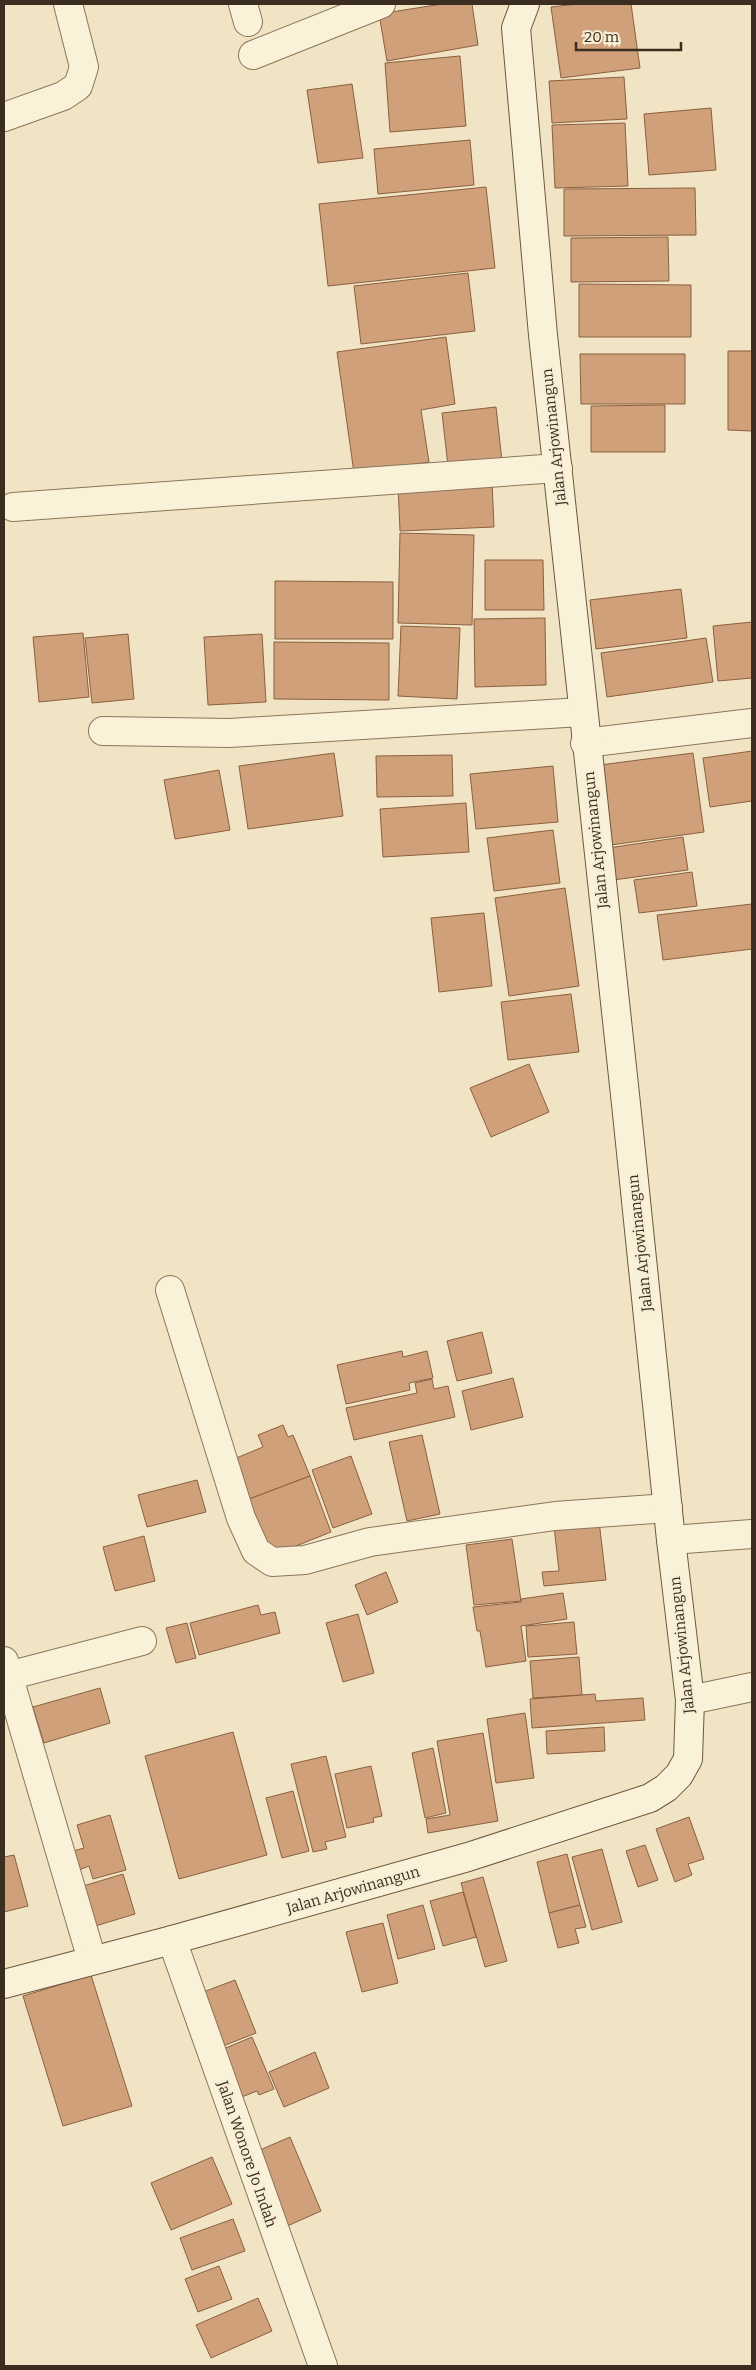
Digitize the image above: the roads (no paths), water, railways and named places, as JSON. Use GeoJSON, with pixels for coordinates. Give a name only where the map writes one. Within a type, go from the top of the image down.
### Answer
{"type":"FeatureCollection","features":[{"type":"Feature","properties":{"kind":"street"},"geometry":{"type":"LineString","coordinates":[[4,117],[62,96],[78,86],[84,67],[68,4]]}},
{"type":"Feature","properties":{"kind":"street"},"geometry":{"type":"LineString","coordinates":[[252,56],[381,4]]}},
{"type":"Feature","properties":{"kind":"street","name":"Jalan Arjowinangun"},"geometry":{"type":"LineString","coordinates":[[4,1984],[172,1940],[468,1857],[650,1798],[666,1788],[679,1775],[688,1759],[690,1700],[670,1540],[625,1094],[582,712],[543,335],[516,28],[525,4]]}},
{"type":"Feature","properties":{"kind":"street"},"geometry":{"type":"LineString","coordinates":[[13,507],[558,468]]}},
{"type":"Feature","properties":{"kind":"street"},"geometry":{"type":"LineString","coordinates":[[103,732],[229,733],[582,712]]}},
{"type":"Feature","properties":{"kind":"street"},"geometry":{"type":"LineString","coordinates":[[586,743],[752,723]]}},
{"type":"Feature","properties":{"kind":"street"},"geometry":{"type":"LineString","coordinates":[[170,1290],[242,1518],[256,1551],[272,1562],[305,1560],[370,1542],[555,1516],[668,1508]]}},
{"type":"Feature","properties":{"kind":"street"},"geometry":{"type":"LineString","coordinates":[[670,1540],[752,1534]]}},
{"type":"Feature","properties":{"kind":"street"},"geometry":{"type":"LineString","coordinates":[[92,1960],[5,1671],[142,1641]]}},
{"type":"Feature","properties":{"kind":"street"},"geometry":{"type":"LineString","coordinates":[[690,1700],[752,1687]]}},
{"type":"Feature","properties":{"kind":"street","name":"Jalan Wonore Jo Indah"},"geometry":{"type":"LineString","coordinates":[[172,1940],[323,2366]]}}]}
